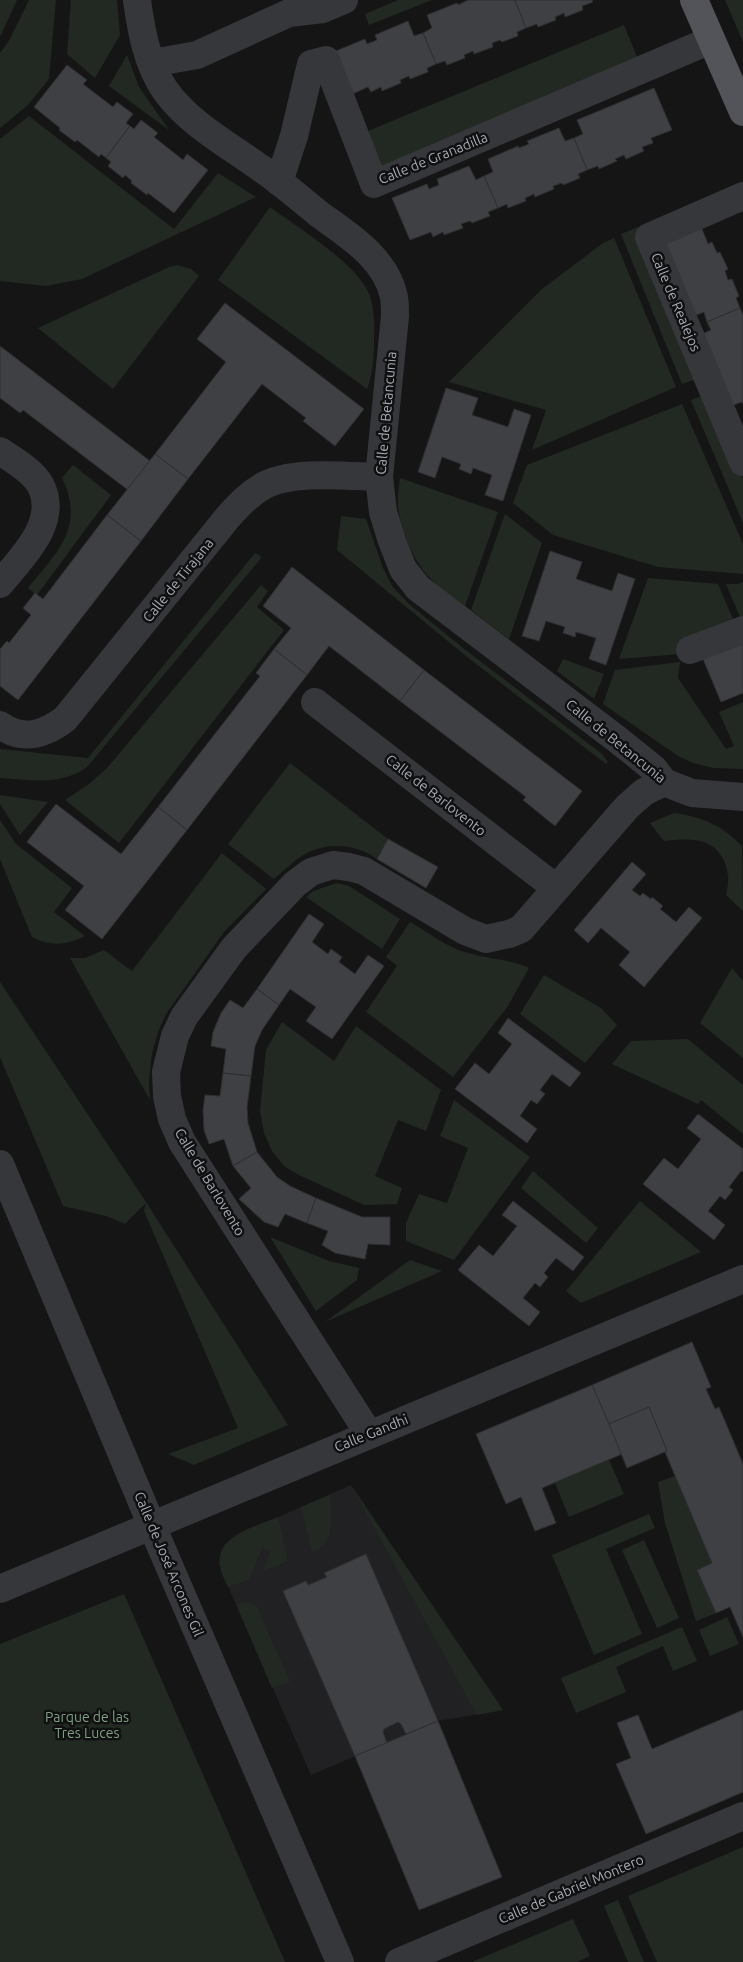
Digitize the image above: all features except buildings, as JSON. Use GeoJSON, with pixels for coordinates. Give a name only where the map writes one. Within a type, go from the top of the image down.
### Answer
{"type":"FeatureCollection","features":[{"type":"Feature","properties":{"kind":"main road"},"geometry":{"type":"LineString","coordinates":[[694,0],[743,112]]}},
{"type":"Feature","properties":{"kind":"street","name":"Calle de Betancunia"},"geometry":{"type":"LineString","coordinates":[[137,0],[140,28],[152,63],[165,89],[184,113],[279,182],[371,256],[385,275],[394,296],[395,316],[379,477],[383,512],[403,569],[418,588],[618,740],[654,769],[664,782],[692,793],[743,797]]}},
{"type":"Feature","properties":{"kind":"street"},"geometry":{"type":"LineString","coordinates":[[152,63],[196,55],[290,13],[323,9],[344,0]]}},
{"type":"Feature","properties":{"kind":"street","name":"Calle de Granadilla"},"geometry":{"type":"LineString","coordinates":[[279,182],[294,136],[311,64],[326,60],[374,184],[711,40]]}},
{"type":"Feature","properties":{"kind":"street","name":"Calle de Realejos"},"geometry":{"type":"LineString","coordinates":[[743,196],[649,236],[743,462]]}},
{"type":"Feature","properties":{"kind":"street"},"geometry":{"type":"LineString","coordinates":[[0,451],[28,472],[40,485],[45,502],[44,518],[39,534],[0,584]]}},
{"type":"Feature","properties":{"kind":"street","name":"Calle de Tirajana"},"geometry":{"type":"LineString","coordinates":[[2,727],[36,735],[51,730],[65,719],[228,517],[243,500],[264,485],[287,477],[379,477]]}},
{"type":"Feature","properties":{"kind":"street"},"geometry":{"type":"LineString","coordinates":[[690,650],[743,630]]}},
{"type":"Feature","properties":{"kind":"street","name":"Calle de Barlovento"},"geometry":{"type":"LineString","coordinates":[[315,702],[556,888]]}},
{"type":"Feature","properties":{"kind":"street","name":"Calle de Barlovento"},"geometry":{"type":"LineString","coordinates":[[369,1434],[182,1142],[172,1119],[167,1096],[166,1072],[176,1036],[184,1017],[234,948],[295,884],[311,872],[332,865],[350,867],[364,872],[465,931],[486,938],[509,934],[521,929],[627,807],[644,792],[664,782]]}},
{"type":"Feature","properties":{"kind":"street","name":"Calle de José Arcones Gil"},"geometry":{"type":"LineString","coordinates":[[0,1164],[152,1526],[340,1962]]}},
{"type":"Feature","properties":{"kind":"street","name":"Calle Gandhi"},"geometry":{"type":"LineString","coordinates":[[0,1589],[743,1279]]}},
{"type":"Feature","properties":{"kind":"street","name":"Calle de Gabriel Montero"},"geometry":{"type":"LineString","coordinates":[[399,1962],[743,1816]]}},
{"type":"Feature","properties":{"kind":"shaded area"},"geometry":{"type":"Polygon","coordinates":[[[351,1485],[503,1710],[438,1721],[311,1775],[219,1564],[223,1549],[233,1537],[351,1485]]]}},
{"type":"Feature","properties":{"kind":"green space"},"geometry":{"type":"Polygon","coordinates":[[[0,0],[17,0],[0,37],[0,0]]]}},
{"type":"Feature","properties":{"kind":"green space"},"geometry":{"type":"Polygon","coordinates":[[[29,0],[56,0],[49,79],[28,105],[0,128],[0,53],[9,41],[29,0]]]}},
{"type":"Feature","properties":{"kind":"green space"},"geometry":{"type":"Polygon","coordinates":[[[71,0],[117,0],[120,35],[95,78],[67,54],[71,0]]]}},
{"type":"Feature","properties":{"kind":"green space"},"geometry":{"type":"Polygon","coordinates":[[[398,0],[432,0],[369,25],[365,14],[398,0]]]}},
{"type":"Feature","properties":{"kind":"green space"},"geometry":{"type":"Polygon","coordinates":[[[725,0],[743,0],[743,42],[725,0]]]}},
{"type":"Feature","properties":{"kind":"green space"},"geometry":{"type":"Polygon","coordinates":[[[624,25],[640,64],[378,173],[363,133],[624,25]]]}},
{"type":"Feature","properties":{"kind":"green space"},"geometry":{"type":"Polygon","coordinates":[[[127,55],[139,87],[169,130],[109,86],[127,55]]]}},
{"type":"Feature","properties":{"kind":"green space"},"geometry":{"type":"Polygon","coordinates":[[[29,116],[174,229],[218,173],[256,197],[82,279],[46,286],[0,281],[0,139],[29,116]]]}},
{"type":"Feature","properties":{"kind":"green space"},"geometry":{"type":"Polygon","coordinates":[[[270,207],[328,249],[365,286],[371,299],[374,314],[373,365],[367,389],[218,280],[270,207]]]}},
{"type":"Feature","properties":{"kind":"green space"},"geometry":{"type":"Polygon","coordinates":[[[638,227],[702,377],[682,384],[621,234],[638,227]]]}},
{"type":"Feature","properties":{"kind":"green space"},"geometry":{"type":"Polygon","coordinates":[[[614,238],[676,387],[532,450],[546,410],[449,382],[542,289],[603,243],[614,238]]]}},
{"type":"Feature","properties":{"kind":"green space"},"geometry":{"type":"Polygon","coordinates":[[[177,265],[191,269],[199,276],[113,389],[38,328],[169,267],[177,265]]]}},
{"type":"Feature","properties":{"kind":"green space"},"geometry":{"type":"Polygon","coordinates":[[[707,394],[743,479],[743,523],[691,400],[707,394]]]}},
{"type":"Feature","properties":{"kind":"green space"},"geometry":{"type":"Polygon","coordinates":[[[682,404],[743,544],[743,574],[658,567],[553,535],[513,503],[527,465],[682,404]]]}},
{"type":"Feature","properties":{"kind":"green space"},"geometry":{"type":"Polygon","coordinates":[[[73,465],[111,495],[37,595],[28,588],[58,550],[65,538],[69,525],[71,511],[69,495],[62,478],[73,465]]]}},
{"type":"Feature","properties":{"kind":"green space"},"geometry":{"type":"Polygon","coordinates":[[[400,478],[498,512],[465,606],[431,579],[413,555],[405,535],[398,506],[400,478]]]}},
{"type":"Feature","properties":{"kind":"green space"},"geometry":{"type":"Polygon","coordinates":[[[505,514],[542,543],[509,639],[471,610],[505,514]]]}},
{"type":"Feature","properties":{"kind":"green space"},"geometry":{"type":"Polygon","coordinates":[[[341,516],[366,519],[383,568],[392,586],[409,604],[463,648],[602,754],[608,762],[606,764],[467,657],[337,550],[341,516]]]}},
{"type":"Feature","properties":{"kind":"green space"},"geometry":{"type":"Polygon","coordinates":[[[255,553],[262,557],[87,767],[67,777],[56,779],[0,778],[0,749],[88,758],[255,553]]]}},
{"type":"Feature","properties":{"kind":"green space"},"geometry":{"type":"Polygon","coordinates":[[[648,578],[718,584],[735,624],[681,654],[619,659],[648,578]]]}},
{"type":"Feature","properties":{"kind":"green space"},"geometry":{"type":"Polygon","coordinates":[[[743,582],[743,621],[742,622],[726,584],[743,582]]]}},
{"type":"Feature","properties":{"kind":"green space"},"geometry":{"type":"Polygon","coordinates":[[[261,585],[268,591],[257,607],[284,630],[119,843],[65,800],[89,784],[107,768],[261,585]]]}},
{"type":"Feature","properties":{"kind":"green space"},"geometry":{"type":"Polygon","coordinates":[[[563,659],[604,674],[594,699],[557,671],[563,659]]]}},
{"type":"Feature","properties":{"kind":"green space"},"geometry":{"type":"Polygon","coordinates":[[[680,662],[678,678],[726,749],[734,746],[719,712],[743,702],[743,769],[714,768],[693,763],[678,756],[603,704],[615,670],[680,662]]]}},
{"type":"Feature","properties":{"kind":"green space"},"geometry":{"type":"Polygon","coordinates":[[[290,763],[388,839],[377,859],[353,848],[344,846],[327,847],[304,855],[274,879],[228,844],[290,763]]]}},
{"type":"Feature","properties":{"kind":"green space"},"geometry":{"type":"Polygon","coordinates":[[[0,795],[48,802],[20,835],[0,804],[0,795]]]}},
{"type":"Feature","properties":{"kind":"green space"},"geometry":{"type":"Polygon","coordinates":[[[674,813],[711,823],[719,827],[742,846],[743,911],[726,895],[728,878],[725,863],[714,847],[696,840],[664,841],[650,823],[674,813]]]}},
{"type":"Feature","properties":{"kind":"green space"},"geometry":{"type":"Polygon","coordinates":[[[0,820],[16,844],[72,888],[54,912],[85,936],[59,944],[45,942],[32,937],[0,859],[0,820]]]}},
{"type":"Feature","properties":{"kind":"green space"},"geometry":{"type":"Polygon","coordinates":[[[222,853],[266,889],[224,932],[166,1014],[152,1053],[149,1081],[150,1100],[70,958],[85,958],[104,950],[132,971],[222,853]]]}},
{"type":"Feature","properties":{"kind":"green space"},"geometry":{"type":"Polygon","coordinates":[[[337,883],[349,886],[400,919],[382,949],[306,897],[313,891],[337,883]]]}},
{"type":"Feature","properties":{"kind":"green space"},"geometry":{"type":"Polygon","coordinates":[[[410,922],[461,951],[529,968],[508,1006],[453,1077],[366,1012],[397,966],[386,957],[410,922]]]}},
{"type":"Feature","properties":{"kind":"green space"},"geometry":{"type":"Polygon","coordinates":[[[732,968],[743,981],[743,1058],[700,1023],[732,968]]]}},
{"type":"Feature","properties":{"kind":"green space"},"geometry":{"type":"Polygon","coordinates":[[[544,975],[601,1008],[617,1025],[585,1063],[520,1014],[544,975]]]}},
{"type":"Feature","properties":{"kind":"green space"},"geometry":{"type":"Polygon","coordinates":[[[0,982],[146,1202],[288,1425],[194,1465],[168,1454],[238,1428],[144,1211],[146,1203],[125,1224],[106,1216],[63,1206],[0,1057],[0,982]]]}},
{"type":"Feature","properties":{"kind":"green space"},"geometry":{"type":"Polygon","coordinates":[[[282,1022],[334,1061],[356,1026],[441,1090],[426,1131],[398,1120],[375,1176],[402,1188],[397,1204],[364,1205],[297,1174],[284,1166],[272,1151],[264,1133],[260,1111],[266,1050],[282,1022]]]}},
{"type":"Feature","properties":{"kind":"green space"},"geometry":{"type":"Polygon","coordinates":[[[688,1039],[743,1085],[743,1134],[701,1100],[698,1104],[612,1064],[631,1041],[688,1039]]]}},
{"type":"Feature","properties":{"kind":"green space"},"geometry":{"type":"Polygon","coordinates":[[[454,1100],[530,1157],[454,1260],[406,1241],[406,1223],[419,1194],[447,1203],[468,1148],[440,1136],[454,1100]]]}},
{"type":"Feature","properties":{"kind":"green space"},"geometry":{"type":"Polygon","coordinates":[[[533,1171],[598,1228],[586,1243],[521,1188],[533,1171]]]}},
{"type":"Feature","properties":{"kind":"green space"},"geometry":{"type":"Polygon","coordinates":[[[640,1201],[701,1252],[581,1303],[566,1291],[640,1201]]]}},
{"type":"Feature","properties":{"kind":"green space"},"geometry":{"type":"Polygon","coordinates":[[[270,1237],[329,1261],[359,1268],[357,1280],[316,1311],[270,1237]]]}},
{"type":"Feature","properties":{"kind":"green space"},"geometry":{"type":"Polygon","coordinates":[[[410,1260],[442,1271],[325,1322],[410,1260]]]}},
{"type":"Feature","properties":{"kind":"green space"},"geometry":{"type":"Polygon","coordinates":[[[609,1460],[624,1494],[569,1517],[555,1483],[609,1460]]]}},
{"type":"Feature","properties":{"kind":"green space"},"geometry":{"type":"Polygon","coordinates":[[[675,1476],[712,1563],[697,1570],[716,1613],[696,1621],[665,1523],[658,1482],[675,1476]]]}},
{"type":"Feature","properties":{"kind":"green space"},"geometry":{"type":"Polygon","coordinates":[[[351,1485],[503,1710],[477,1715],[351,1485]]]}},
{"type":"Feature","properties":{"kind":"green space"},"geometry":{"type":"Polygon","coordinates":[[[330,1495],[331,1528],[329,1536],[320,1548],[312,1552],[301,1507],[330,1495]]]}},
{"type":"Feature","properties":{"kind":"green space"},"geometry":{"type":"Polygon","coordinates":[[[649,1514],[655,1528],[606,1549],[642,1634],[594,1655],[552,1555],[649,1514]]]}},
{"type":"Feature","properties":{"kind":"green space"},"geometry":{"type":"Polygon","coordinates":[[[278,1517],[288,1561],[262,1572],[271,1551],[262,1548],[250,1579],[228,1587],[220,1567],[221,1554],[225,1546],[240,1533],[278,1517]]]}},
{"type":"Feature","properties":{"kind":"green space"},"geometry":{"type":"Polygon","coordinates":[[[644,1540],[679,1618],[657,1628],[622,1550],[644,1540]]]}},
{"type":"Feature","properties":{"kind":"green space","name":"Parque de las Tres Luces"},"geometry":{"type":"Polygon","coordinates":[[[124,1594],[285,1962],[0,1962],[0,1644],[124,1594]]]}},
{"type":"Feature","properties":{"kind":"green space"},"geometry":{"type":"Polygon","coordinates":[[[252,1603],[257,1607],[290,1682],[272,1688],[236,1604],[252,1603]]]}},
{"type":"Feature","properties":{"kind":"green space"},"geometry":{"type":"Polygon","coordinates":[[[727,1617],[739,1644],[710,1656],[699,1630],[727,1617]]]}},
{"type":"Feature","properties":{"kind":"green space"},"geometry":{"type":"Polygon","coordinates":[[[682,1627],[697,1661],[673,1671],[663,1646],[616,1667],[626,1692],[576,1713],[561,1678],[682,1627]]]}},
{"type":"Feature","properties":{"kind":"green space"},"geometry":{"type":"Polygon","coordinates":[[[743,1847],[743,1962],[657,1962],[628,1896],[743,1847]]]}},
{"type":"Feature","properties":{"kind":"green space"},"geometry":{"type":"Polygon","coordinates":[[[618,1900],[644,1962],[628,1962],[604,1906],[618,1900]]]}},
{"type":"Feature","properties":{"kind":"green space"},"geometry":{"type":"Polygon","coordinates":[[[573,1919],[590,1956],[577,1962],[472,1962],[573,1919]]]}}]}
